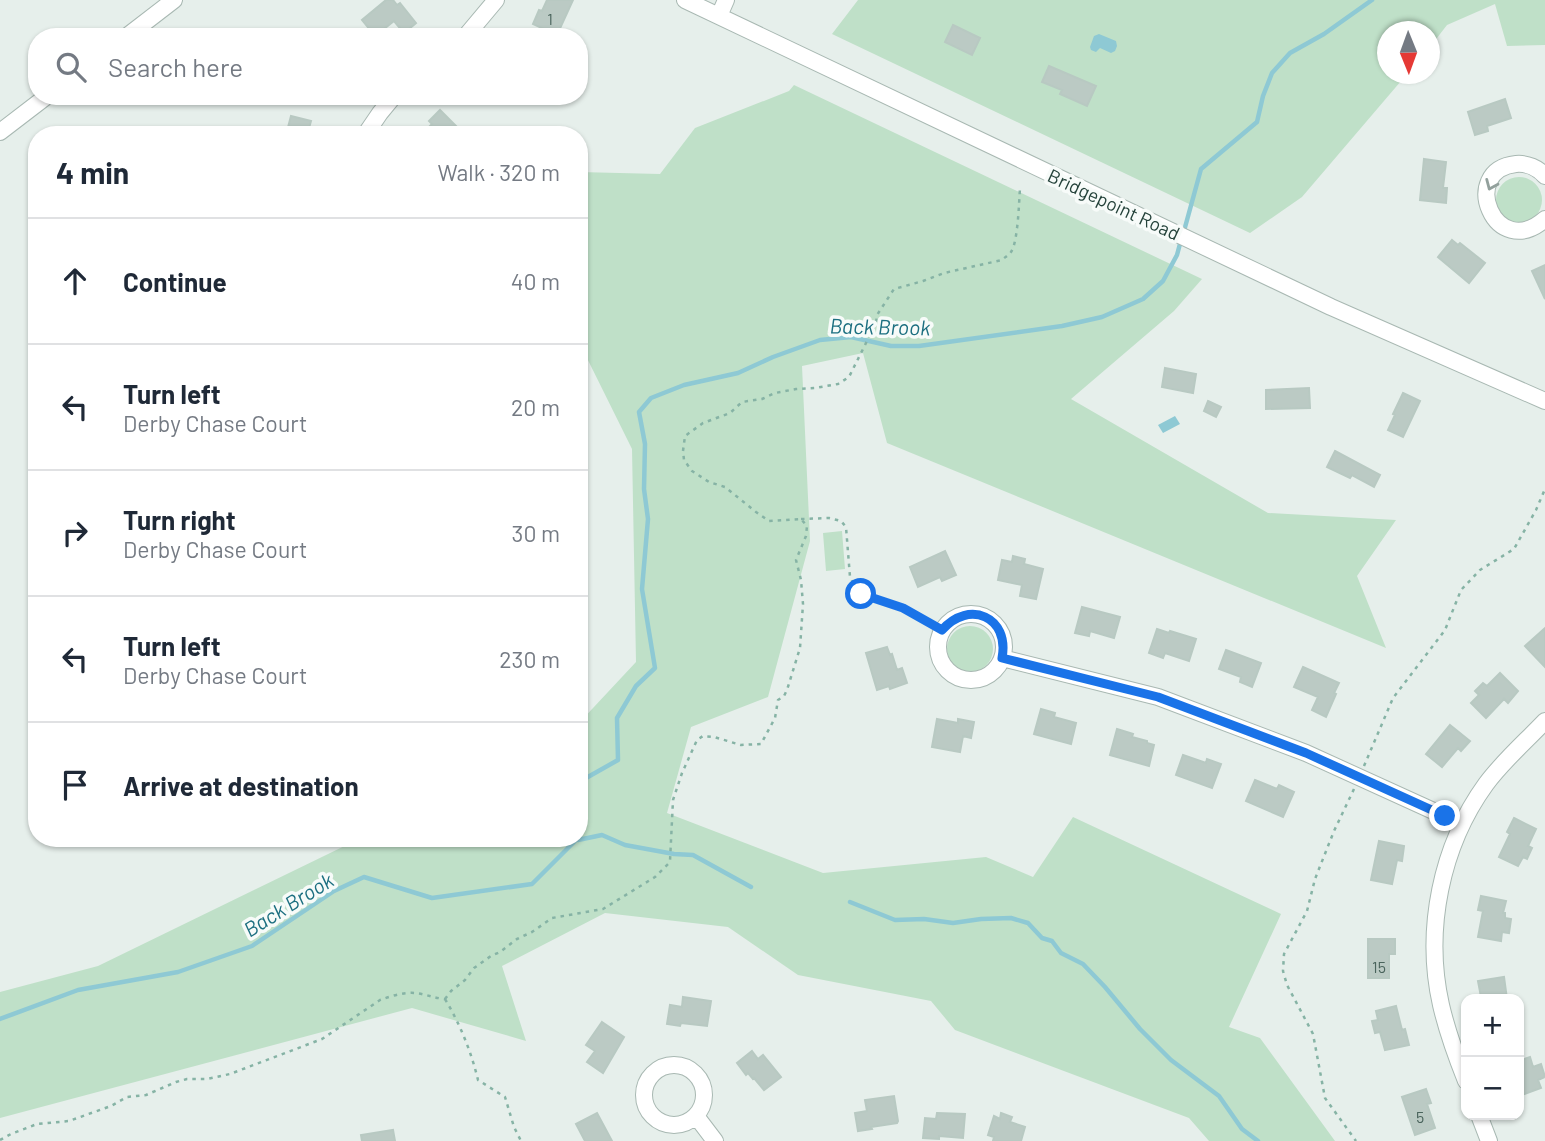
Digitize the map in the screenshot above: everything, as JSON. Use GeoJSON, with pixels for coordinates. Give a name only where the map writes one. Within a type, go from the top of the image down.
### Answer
{"type":"FeatureCollection","features":[{"type":"Feature","properties":{"kind":"street"},"geometry":{"type":"LineString","coordinates":[[138,28],[174,0]]}},
{"type":"Feature","properties":{"kind":"street"},"geometry":{"type":"LineString","coordinates":[[473,28],[496,0]]}},
{"type":"Feature","properties":{"kind":"street","name":"Bridgepoint Road"},"geometry":{"type":"LineString","coordinates":[[685,0],[1331,307],[1545,401]]}},
{"type":"Feature","properties":{"kind":"street"},"geometry":{"type":"LineString","coordinates":[[719,16],[726,0]]}},
{"type":"Feature","properties":{"kind":"street"},"geometry":{"type":"LineString","coordinates":[[0,132],[35,105]]}},
{"type":"Feature","properties":{"kind":"street"},"geometry":{"type":"LineString","coordinates":[[371,126],[387,105]]}},
{"type":"Feature","properties":{"kind":"street"},"geometry":{"type":"LineString","coordinates":[[1545,176],[1541,171],[1520,163],[1508,166],[1498,171],[1491,180],[1486,202],[1490,213],[1506,228],[1526,230],[1545,219]]}},
{"type":"Feature","properties":{"kind":"street"},"geometry":{"type":"LineString","coordinates":[[981,615],[990,620],[998,627],[1003,637],[1002,658],[997,668],[978,679],[967,680],[947,670],[938,650],[942,630],[950,621],[960,616],[981,615]]}},
{"type":"Feature","properties":{"kind":"street"},"geometry":{"type":"LineString","coordinates":[[1002,658],[1158,697],[1306,753],[1461,824]]}},
{"type":"Feature","properties":{"kind":"street"},"geometry":{"type":"LineString","coordinates":[[1461,1066],[1443,1014],[1436,972],[1434,946],[1439,895],[1461,824],[1503,764],[1545,721]]}},
{"type":"Feature","properties":{"kind":"street"},"geometry":{"type":"LineString","coordinates":[[696,1116],[715,1141]]}},
{"type":"Feature","properties":{"kind":"street"},"geometry":{"type":"LineString","coordinates":[[1481,1120],[1489,1141]]}},
{"type":"Feature","properties":{"kind":"path"},"geometry":{"type":"LineString","coordinates":[[942,630],[903,608],[861,594],[850,577],[846,527],[841,521],[829,518],[769,521],[725,487],[709,482],[692,471],[684,460],[685,436],[703,423],[730,413],[742,402],[796,389],[838,384],[849,377],[876,323],[877,315],[894,289],[944,273],[1002,260],[1009,255],[1013,249],[1020,188]]}},
{"type":"Feature","properties":{"kind":"path"},"geometry":{"type":"LineString","coordinates":[[1363,769],[1393,698],[1445,630],[1461,590],[1480,570],[1514,549],[1545,489]]}},
{"type":"Feature","properties":{"kind":"path"},"geometry":{"type":"LineString","coordinates":[[445,999],[474,968],[552,918],[603,909],[655,877],[670,861],[673,800],[697,740],[703,736],[741,745],[761,744],[775,719],[778,700],[788,690],[800,648],[803,617],[801,580],[796,560],[806,536],[807,526],[801,519]]}},
{"type":"Feature","properties":{"kind":"path"},"geometry":{"type":"LineString","coordinates":[[1356,785],[1315,879],[1307,911],[1284,954],[1283,971],[1287,985],[1313,1034],[1325,1098],[1356,1141]]}},
{"type":"Feature","properties":{"kind":"path"},"geometry":{"type":"LineString","coordinates":[[0,1140],[37,1124],[69,1121],[111,1106],[127,1097],[146,1095],[187,1079],[206,1079],[230,1073],[322,1039],[390,996],[416,993],[445,999]]}},
{"type":"Feature","properties":{"kind":"path"},"geometry":{"type":"LineString","coordinates":[[445,999],[472,1054],[478,1080],[505,1097],[521,1141]]}},
{"type":"Feature","properties":{"kind":"green space"},"geometry":{"type":"Polygon","coordinates":[[[858,0],[1545,0],[1545,45],[1507,46],[1495,4],[1447,25],[1440,34],[1440,21],[1377,21],[1377,84],[1398,84],[1302,197],[1250,233],[832,34],[858,0]]]}},
{"type":"Feature","properties":{"kind":"green space"},"geometry":{"type":"Polygon","coordinates":[[[794,85],[1202,279],[1174,311],[1071,399],[1268,513],[1396,520],[1357,576],[1386,648],[887,443],[863,353],[802,366],[810,541],[768,697],[691,727],[667,813],[823,873],[986,857],[1033,877],[1073,817],[1281,914],[1229,1027],[1260,1038],[1335,1141],[1209,1141],[1189,1118],[955,1030],[931,1001],[798,975],[728,927],[605,913],[502,966],[526,1041],[412,1008],[0,1118],[0,992],[98,966],[343,847],[588,847],[588,713],[636,662],[632,449],[588,360],[588,172],[660,174],[695,128],[789,91],[794,85]]]}},
{"type":"Feature","properties":{"kind":"green space"},"geometry":{"type":"Polygon","coordinates":[[[1519,177],[1535,184],[1542,200],[1535,216],[1519,223],[1503,216],[1496,200],[1503,184],[1519,177]]]}},
{"type":"Feature","properties":{"kind":"green space"},"geometry":{"type":"Polygon","coordinates":[[[842,531],[845,569],[826,571],[823,533],[842,531]]]}},
{"type":"Feature","properties":{"kind":"green space"},"geometry":{"type":"Polygon","coordinates":[[[970,626],[986,633],[993,649],[986,665],[970,672],[954,665],[947,649],[954,633],[970,626]]]}},
{"type":"Feature","properties":{"kind":"water"},"geometry":{"type":"Polygon","coordinates":[[[1099,34],[1116,41],[1115,51],[1111,53],[1100,48],[1096,52],[1091,50],[1094,36],[1099,34]]]}},
{"type":"Feature","properties":{"kind":"water"},"geometry":{"type":"Polygon","coordinates":[[[1175,416],[1180,424],[1163,433],[1158,425],[1175,416]]]}},
{"type":"Feature","properties":{"kind":"building"},"geometry":{"type":"Polygon","coordinates":[[[386,0],[393,0],[397,5],[400,3],[416,23],[410,28],[400,28],[394,21],[385,28],[368,28],[362,20],[386,0]]]}},
{"type":"Feature","properties":{"kind":"building"},"geometry":{"type":"Polygon","coordinates":[[[547,0],[573,0],[560,28],[542,28],[533,24],[539,10],[542,11],[547,0]]]}},
{"type":"Feature","properties":{"kind":"building"},"geometry":{"type":"Polygon","coordinates":[[[953,25],[980,38],[972,55],[945,42],[953,25]]]}},
{"type":"Feature","properties":{"kind":"building"},"geometry":{"type":"Polygon","coordinates":[[[1049,66],[1096,86],[1087,106],[1060,94],[1062,90],[1042,82],[1049,66]]]}},
{"type":"Feature","properties":{"kind":"building"},"geometry":{"type":"Polygon","coordinates":[[[1505,99],[1511,118],[1487,126],[1488,131],[1475,135],[1468,112],[1505,99]]]}},
{"type":"Feature","properties":{"kind":"building"},"geometry":{"type":"Polygon","coordinates":[[[440,110],[456,126],[430,126],[432,124],[429,121],[440,110]]]}},
{"type":"Feature","properties":{"kind":"building"},"geometry":{"type":"Polygon","coordinates":[[[291,116],[311,121],[310,126],[288,126],[291,116]]]}},
{"type":"Feature","properties":{"kind":"building"},"geometry":{"type":"Polygon","coordinates":[[[1424,159],[1446,162],[1443,188],[1447,188],[1446,203],[1420,200],[1424,159]]]}},
{"type":"Feature","properties":{"kind":"building"},"geometry":{"type":"Polygon","coordinates":[[[1452,240],[1458,245],[1460,243],[1485,263],[1469,283],[1438,257],[1452,240]]]}},
{"type":"Feature","properties":{"kind":"building"},"geometry":{"type":"Polygon","coordinates":[[[1545,265],[1545,299],[1532,271],[1545,265]]]}},
{"type":"Feature","properties":{"kind":"building"},"geometry":{"type":"Polygon","coordinates":[[[1165,368],[1196,374],[1193,393],[1162,387],[1165,368]]]}},
{"type":"Feature","properties":{"kind":"building"},"geometry":{"type":"Polygon","coordinates":[[[1309,388],[1310,408],[1266,409],[1266,390],[1309,388]]]}},
{"type":"Feature","properties":{"kind":"building"},"geometry":{"type":"Polygon","coordinates":[[[1403,393],[1420,401],[1403,437],[1388,430],[1403,393]]]}},
{"type":"Feature","properties":{"kind":"building"},"geometry":{"type":"Polygon","coordinates":[[[1208,401],[1221,407],[1216,417],[1204,411],[1208,401]]]}},
{"type":"Feature","properties":{"kind":"building"},"geometry":{"type":"Polygon","coordinates":[[[1335,451],[1380,475],[1374,487],[1352,475],[1350,478],[1327,467],[1335,451]]]}},
{"type":"Feature","properties":{"kind":"building"},"geometry":{"type":"Polygon","coordinates":[[[945,551],[956,575],[942,581],[940,577],[918,587],[910,567],[945,551]]]}},
{"type":"Feature","properties":{"kind":"building"},"geometry":{"type":"Polygon","coordinates":[[[1013,556],[1025,559],[1024,564],[1043,569],[1036,599],[1020,596],[1022,585],[998,580],[1002,560],[1012,562],[1013,556]]]}},
{"type":"Feature","properties":{"kind":"building"},"geometry":{"type":"Polygon","coordinates":[[[1082,607],[1120,617],[1114,638],[1090,631],[1089,636],[1075,633],[1082,607]]]}},
{"type":"Feature","properties":{"kind":"building"},"geometry":{"type":"Polygon","coordinates":[[[1545,628],[1545,667],[1525,646],[1545,628]]]}},
{"type":"Feature","properties":{"kind":"building"},"geometry":{"type":"Polygon","coordinates":[[[1157,629],[1196,639],[1189,661],[1165,653],[1163,658],[1149,653],[1157,629]]]}},
{"type":"Feature","properties":{"kind":"building"},"geometry":{"type":"Polygon","coordinates":[[[887,647],[897,670],[902,668],[907,683],[877,690],[866,653],[887,647]]]}},
{"type":"Feature","properties":{"kind":"building"},"geometry":{"type":"Polygon","coordinates":[[[1226,650],[1261,663],[1252,687],[1240,682],[1241,677],[1219,669],[1226,650]]]}},
{"type":"Feature","properties":{"kind":"building"},"geometry":{"type":"Polygon","coordinates":[[[1303,667],[1339,683],[1326,717],[1312,710],[1318,697],[1294,687],[1303,667]]]}},
{"type":"Feature","properties":{"kind":"building"},"geometry":{"type":"Polygon","coordinates":[[[1500,673],[1518,691],[1508,703],[1504,699],[1486,718],[1471,703],[1479,695],[1475,691],[1483,683],[1487,686],[1500,673]]]}},
{"type":"Feature","properties":{"kind":"building"},"geometry":{"type":"Polygon","coordinates":[[[1041,709],[1055,713],[1054,717],[1076,723],[1071,744],[1034,734],[1041,709]]]}},
{"type":"Feature","properties":{"kind":"building"},"geometry":{"type":"Polygon","coordinates":[[[937,719],[958,723],[958,719],[974,722],[971,738],[963,736],[960,752],[932,747],[937,719]]]}},
{"type":"Feature","properties":{"kind":"building"},"geometry":{"type":"Polygon","coordinates":[[[1450,725],[1470,741],[1461,751],[1458,748],[1442,767],[1426,754],[1450,725]]]}},
{"type":"Feature","properties":{"kind":"building"},"geometry":{"type":"Polygon","coordinates":[[[1117,729],[1154,745],[1149,766],[1110,755],[1117,729]]]}},
{"type":"Feature","properties":{"kind":"building"},"geometry":{"type":"Polygon","coordinates":[[[1183,755],[1206,763],[1207,759],[1221,764],[1212,788],[1176,775],[1183,755]]]}},
{"type":"Feature","properties":{"kind":"building"},"geometry":{"type":"Polygon","coordinates":[[[1255,780],[1277,789],[1279,785],[1294,792],[1283,817],[1246,801],[1255,780]]]}},
{"type":"Feature","properties":{"kind":"building"},"geometry":{"type":"Polygon","coordinates":[[[1514,818],[1536,829],[1528,846],[1532,848],[1527,859],[1523,857],[1518,866],[1499,857],[1514,818]]]}},
{"type":"Feature","properties":{"kind":"building"},"geometry":{"type":"Polygon","coordinates":[[[1379,841],[1404,846],[1402,861],[1397,860],[1392,884],[1371,880],[1379,841]]]}},
{"type":"Feature","properties":{"kind":"building"},"geometry":{"type":"Polygon","coordinates":[[[1481,896],[1506,901],[1503,913],[1505,918],[1511,919],[1509,933],[1502,932],[1501,941],[1478,937],[1483,911],[1478,910],[1481,896]]]}},
{"type":"Feature","properties":{"kind":"building"},"geometry":{"type":"Polygon","coordinates":[[[1368,939],[1395,939],[1395,954],[1389,954],[1389,978],[1368,978],[1368,939]]]}},
{"type":"Feature","properties":{"kind":"building"},"geometry":{"type":"Polygon","coordinates":[[[1504,977],[1506,994],[1480,994],[1478,981],[1504,977]]]}},
{"type":"Feature","properties":{"kind":"building"},"geometry":{"type":"Polygon","coordinates":[[[683,997],[711,1001],[707,1026],[667,1024],[670,1005],[682,1007],[683,997]]]}},
{"type":"Feature","properties":{"kind":"building"},"geometry":{"type":"Polygon","coordinates":[[[1396,1006],[1409,1045],[1385,1050],[1380,1032],[1375,1033],[1372,1021],[1378,1020],[1376,1011],[1396,1006]]]}},
{"type":"Feature","properties":{"kind":"building"},"geometry":{"type":"Polygon","coordinates":[[[602,1022],[624,1037],[603,1073],[587,1062],[595,1051],[586,1045],[602,1022]]]}},
{"type":"Feature","properties":{"kind":"building"},"geometry":{"type":"Polygon","coordinates":[[[752,1051],[758,1059],[763,1055],[781,1077],[764,1090],[748,1073],[746,1075],[737,1063],[752,1051]]]}},
{"type":"Feature","properties":{"kind":"building"},"geometry":{"type":"Polygon","coordinates":[[[1530,1057],[1533,1067],[1541,1064],[1545,1077],[1538,1080],[1541,1088],[1524,1094],[1524,1059],[1530,1057]]]}},
{"type":"Feature","properties":{"kind":"building"},"geometry":{"type":"Polygon","coordinates":[[[1426,1089],[1431,1103],[1427,1104],[1435,1128],[1415,1135],[1402,1097],[1426,1089]]]}},
{"type":"Feature","properties":{"kind":"building"},"geometry":{"type":"Polygon","coordinates":[[[894,1096],[897,1123],[858,1131],[855,1113],[867,1111],[865,1100],[894,1096]]]}},
{"type":"Feature","properties":{"kind":"building"},"geometry":{"type":"Polygon","coordinates":[[[597,1113],[612,1141],[585,1141],[576,1124],[597,1113]]]}},
{"type":"Feature","properties":{"kind":"building"},"geometry":{"type":"Polygon","coordinates":[[[937,1113],[965,1114],[963,1138],[923,1138],[925,1118],[936,1119],[937,1113]]]}},
{"type":"Feature","properties":{"kind":"building"},"geometry":{"type":"Polygon","coordinates":[[[1001,1113],[1012,1117],[1010,1122],[1025,1127],[1021,1141],[993,1141],[994,1137],[988,1135],[994,1116],[1000,1119],[1001,1113]]]}},
{"type":"Feature","properties":{"kind":"building"},"geometry":{"type":"Polygon","coordinates":[[[393,1130],[395,1141],[362,1141],[361,1135],[393,1130]]]}},
{"type":"Feature","properties":{"kind":"waterway","name":"Back Brook"},"geometry":{"type":"LineString","coordinates":[[1184,231],[1201,169],[1257,122],[1272,73],[1290,53],[1324,34],[1372,0]]}},
{"type":"Feature","properties":{"kind":"waterway","name":"Back Brook"},"geometry":{"type":"LineString","coordinates":[[588,777],[618,760],[617,718],[636,686],[655,668],[642,589],[648,519],[644,489],[645,444],[639,412],[651,398],[684,385],[738,373],[820,340],[851,337],[891,346],[919,346],[1062,326],[1102,317],[1143,299],[1163,281],[1177,255],[1181,240]]}},
{"type":"Feature","properties":{"kind":"waterway"},"geometry":{"type":"LineString","coordinates":[[588,838],[602,835],[625,845],[693,855],[751,887]]}},
{"type":"Feature","properties":{"kind":"waterway","name":"Back Brook"},"geometry":{"type":"LineString","coordinates":[[0,1019],[78,990],[178,972],[252,946],[334,891],[364,877],[432,898],[532,884],[569,847]]}},
{"type":"Feature","properties":{"kind":"waterway"},"geometry":{"type":"LineString","coordinates":[[850,902],[895,920],[924,919],[953,923],[1011,918],[1028,923],[1042,938],[1052,941],[1061,953],[1083,964],[1140,1029],[1171,1060],[1219,1096],[1242,1129],[1258,1141]]}},
{"type":"Feature","properties":{"kind":"route"},"geometry":{"type":"LineString","coordinates":[[861,594],[903,608],[942,630],[950,621],[960,616],[981,615],[998,627],[1003,637],[1002,658],[1158,697],[1306,753],[1445,816]]}}]}
